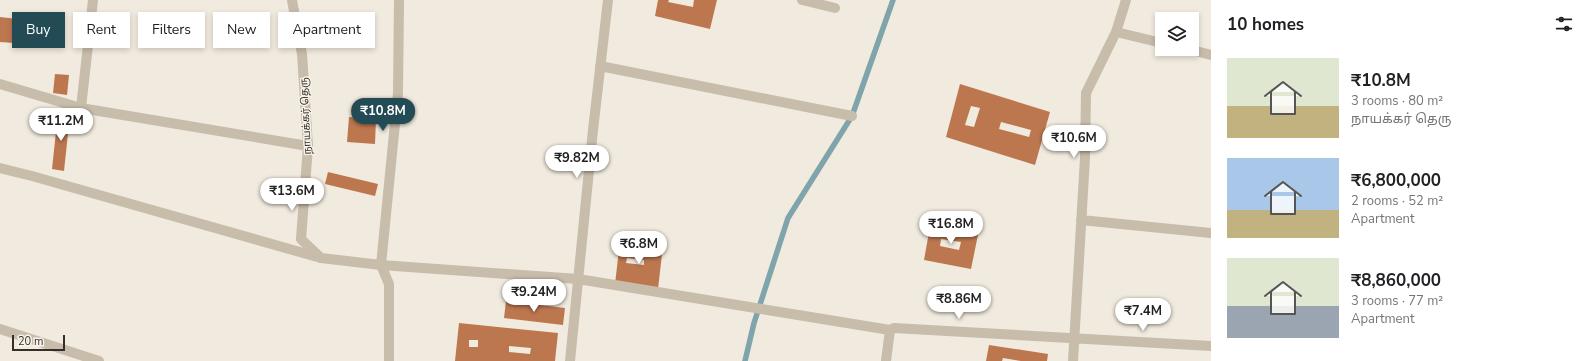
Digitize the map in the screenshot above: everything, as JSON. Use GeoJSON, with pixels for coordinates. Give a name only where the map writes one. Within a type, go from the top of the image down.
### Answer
{"type":"FeatureCollection","features":[{"type":"Feature","properties":{"kind":"street"},"geometry":{"type":"LineString","coordinates":[[81,108],[93,0]]}},
{"type":"Feature","properties":{"kind":"street","name":"நாயக்கர் தெரு"},"geometry":{"type":"LineString","coordinates":[[292,0],[302,54],[308,146],[301,239],[321,258]]}},
{"type":"Feature","properties":{"kind":"street"},"geometry":{"type":"LineString","coordinates":[[389,361],[390,284],[380,264],[398,92],[399,0]]}},
{"type":"Feature","properties":{"kind":"street"},"geometry":{"type":"LineString","coordinates":[[570,361],[608,0]]}},
{"type":"Feature","properties":{"kind":"street"},"geometry":{"type":"LineString","coordinates":[[802,0],[835,8]]}},
{"type":"Feature","properties":{"kind":"street"},"geometry":{"type":"LineString","coordinates":[[1073,361],[1086,93],[1116,32],[1126,0]]}},
{"type":"Feature","properties":{"kind":"street"},"geometry":{"type":"LineString","coordinates":[[1116,32],[1155,41]]}},
{"type":"Feature","properties":{"kind":"street"},"geometry":{"type":"LineString","coordinates":[[1199,52],[1211,55]]}},
{"type":"Feature","properties":{"kind":"street"},"geometry":{"type":"LineString","coordinates":[[600,66],[852,116]]}},
{"type":"Feature","properties":{"kind":"street"},"geometry":{"type":"LineString","coordinates":[[0,84],[81,108],[308,146]]}},
{"type":"Feature","properties":{"kind":"street"},"geometry":{"type":"LineString","coordinates":[[0,168],[321,258],[578,279],[890,330],[894,328],[931,329],[1211,346]]}},
{"type":"Feature","properties":{"kind":"street"},"geometry":{"type":"LineString","coordinates":[[1081,220],[1211,233]]}},
{"type":"Feature","properties":{"kind":"street"},"geometry":{"type":"LineString","coordinates":[[0,329],[99,361]]}},
{"type":"Feature","properties":{"kind":"street"},"geometry":{"type":"LineString","coordinates":[[886,361],[890,330]]}},
{"type":"Feature","properties":{"kind":"building"},"geometry":{"type":"Polygon","coordinates":[[[658,0],[669,0],[668,2],[693,7],[694,0],[717,0],[710,29],[655,16],[658,0]]]}},
{"type":"Feature","properties":{"kind":"building"},"geometry":{"type":"Polygon","coordinates":[[[0,17],[12,18],[12,43],[0,42],[0,17]]]}},
{"type":"Feature","properties":{"kind":"building"},"geometry":{"type":"Polygon","coordinates":[[[55,74],[69,75],[67,95],[53,93],[55,74]]]}},
{"type":"Feature","properties":{"kind":"building"},"geometry":{"type":"Polygon","coordinates":[[[960,84],[1050,112],[1035,165],[946,137],[960,84]],[[971,106],[965,125],[974,127],[980,108],[971,106]],[[1001,122],[999,129],[1029,137],[1031,130],[1001,122]]]}},
{"type":"Feature","properties":{"kind":"building"},"geometry":{"type":"Polygon","coordinates":[[[58,113],[70,115],[64,171],[52,169],[58,113]]]}},
{"type":"Feature","properties":{"kind":"building"},"geometry":{"type":"Polygon","coordinates":[[[349,117],[376,119],[375,144],[347,142],[349,117]]]}},
{"type":"Feature","properties":{"kind":"building"},"geometry":{"type":"Polygon","coordinates":[[[328,172],[378,184],[375,196],[325,184],[328,172]]]}},
{"type":"Feature","properties":{"kind":"building"},"geometry":{"type":"Polygon","coordinates":[[[931,221],[979,230],[971,269],[924,260],[931,221]],[[941,239],[940,246],[959,250],[961,242],[941,239]]]}},
{"type":"Feature","properties":{"kind":"building"},"geometry":{"type":"Polygon","coordinates":[[[620,241],[663,246],[658,289],[615,284],[620,241]],[[627,258],[626,263],[644,265],[644,260],[627,258]]]}},
{"type":"Feature","properties":{"kind":"building"},"geometry":{"type":"Polygon","coordinates":[[[506,301],[565,308],[563,325],[504,318],[506,301]]]}},
{"type":"Feature","properties":{"kind":"building"},"geometry":{"type":"Polygon","coordinates":[[[459,323],[558,333],[555,361],[455,361],[459,323]],[[469,340],[469,347],[478,347],[478,340],[469,340]],[[509,346],[509,352],[530,354],[531,348],[509,346]]]}},
{"type":"Feature","properties":{"kind":"building"},"geometry":{"type":"Polygon","coordinates":[[[989,345],[1048,354],[1047,361],[1021,361],[1003,358],[1002,361],[986,361],[989,345]]]}},
{"type":"Feature","properties":{"kind":"waterway"},"geometry":{"type":"LineString","coordinates":[[745,361],[754,323],[788,218],[852,116],[893,0]]}}]}
